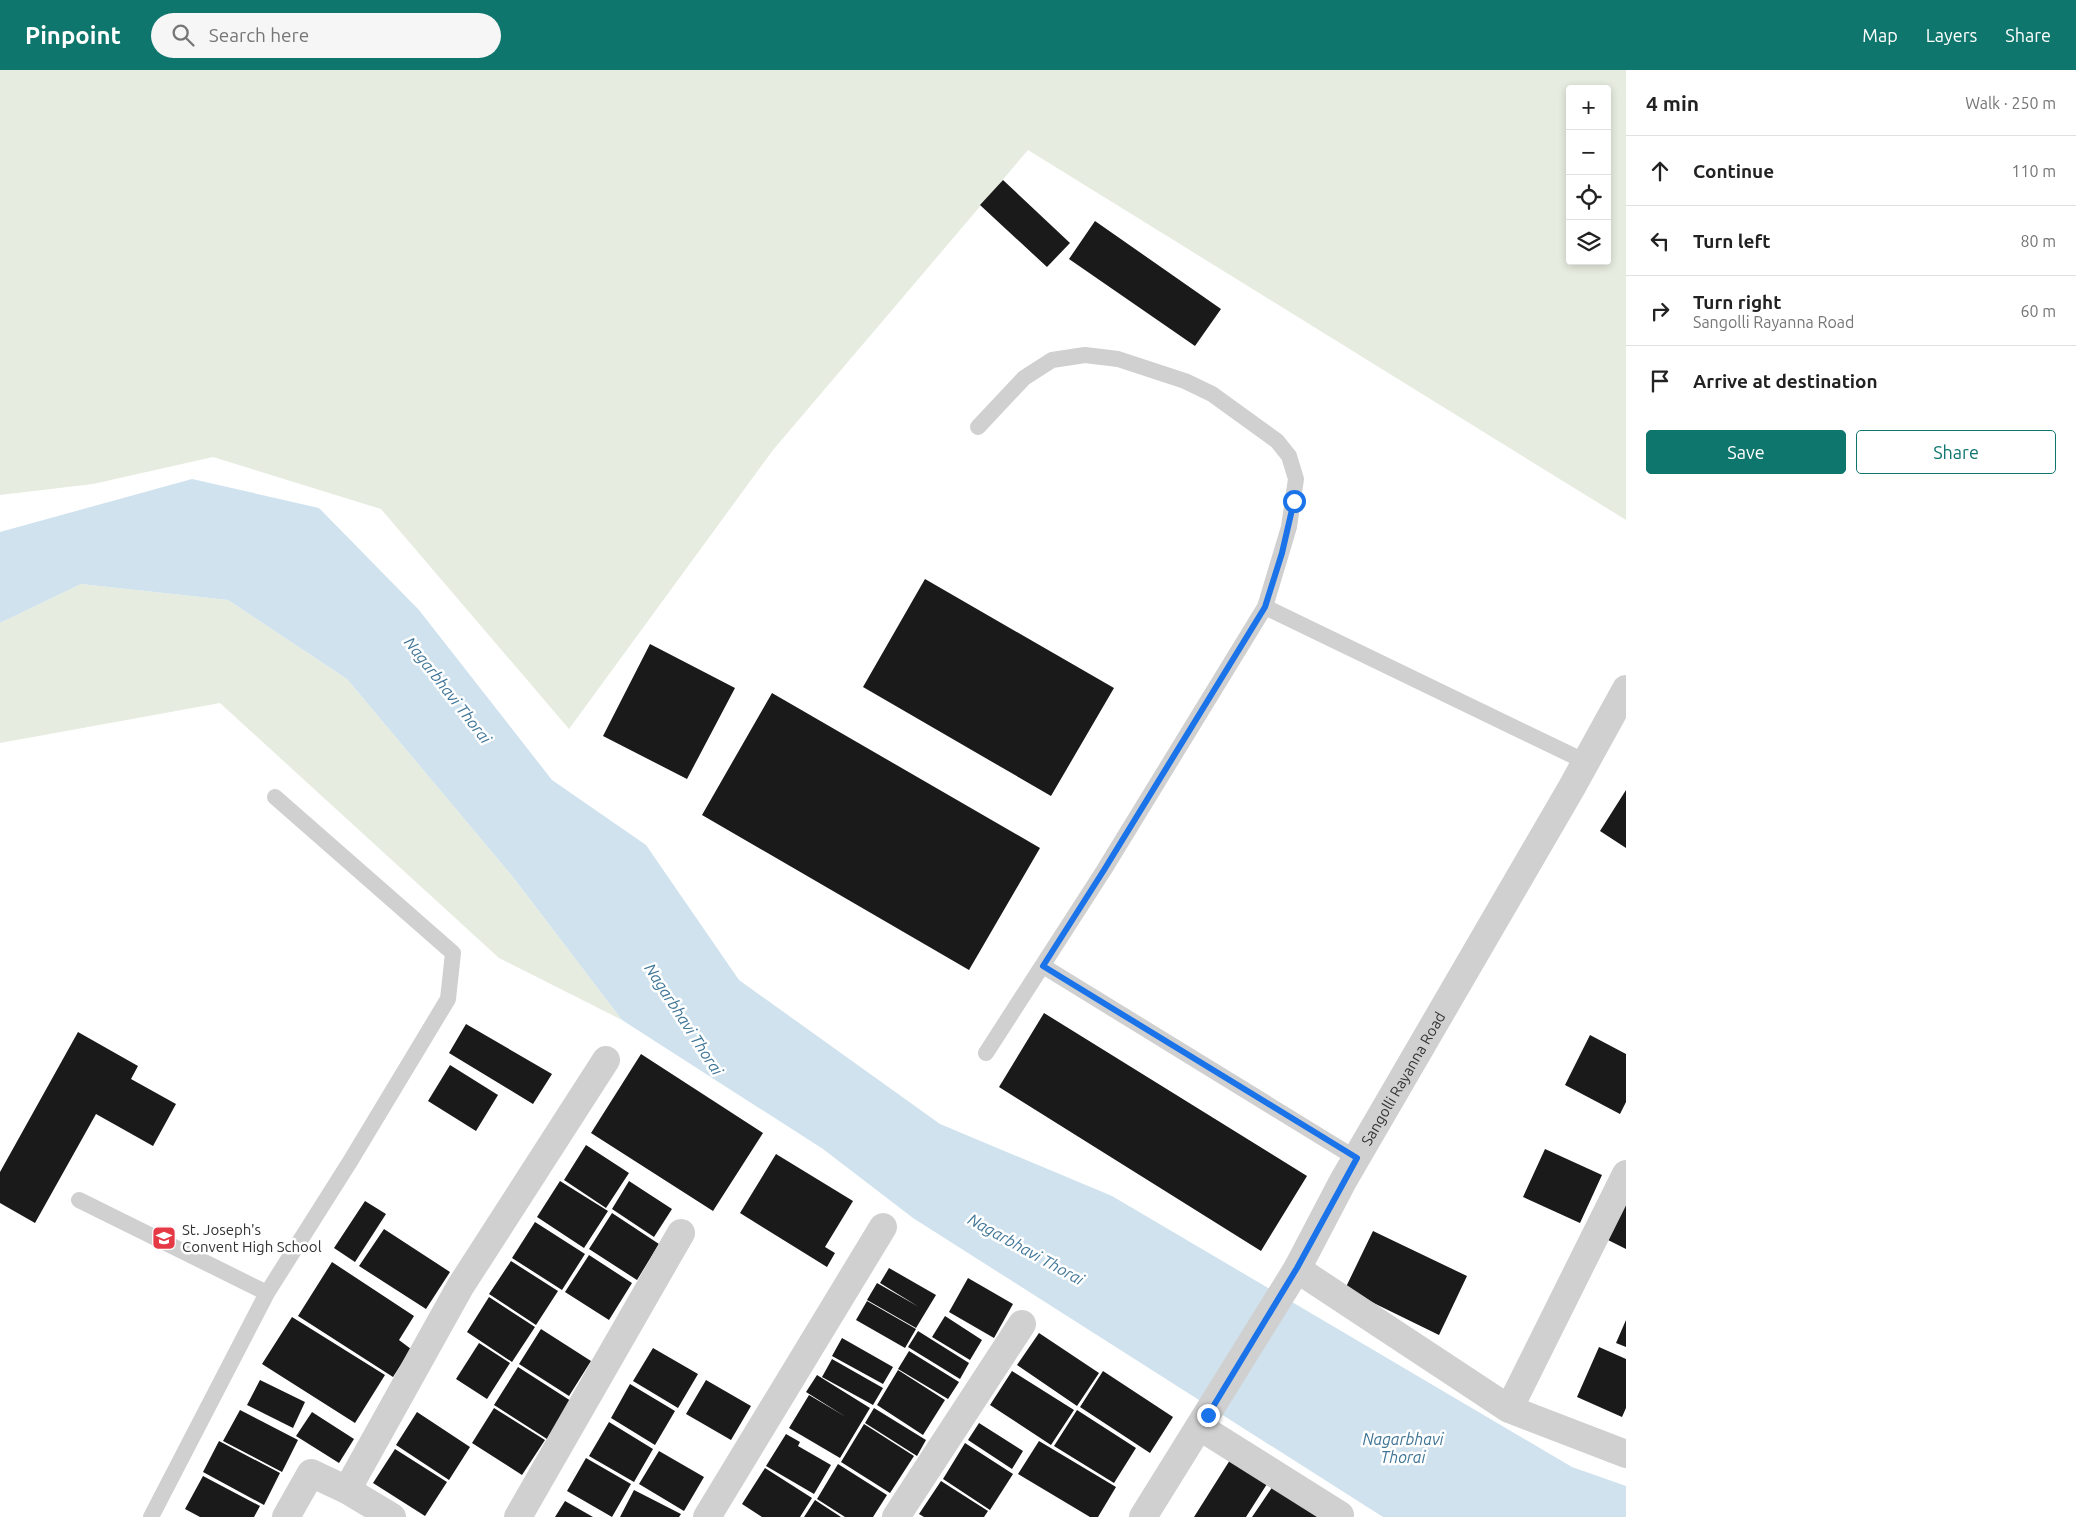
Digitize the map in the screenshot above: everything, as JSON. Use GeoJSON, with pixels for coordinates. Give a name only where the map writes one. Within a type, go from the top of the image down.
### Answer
{"type":"FeatureCollection","features":[{"type":"Feature","properties":{"kind":"street","name":"Sangolli Rayanna Road"},"geometry":{"type":"LineString","coordinates":[[1144,1517],[1291,1278],[1357,1158],[1586,762],[1626,689]]}},
{"type":"Feature","properties":{"kind":"street"},"geometry":{"type":"LineString","coordinates":[[347,1490],[460,1287],[606,1060]]}},
{"type":"Feature","properties":{"kind":"street"},"geometry":{"type":"LineString","coordinates":[[1509,1409],[1626,1174]]}},
{"type":"Feature","properties":{"kind":"street"},"geometry":{"type":"LineString","coordinates":[[707,1517],[882,1227]]}},
{"type":"Feature","properties":{"kind":"street"},"geometry":{"type":"LineString","coordinates":[[518,1517],[681,1233]]}},
{"type":"Feature","properties":{"kind":"street"},"geometry":{"type":"LineString","coordinates":[[1291,1278],[1509,1409],[1626,1454]]}},
{"type":"Feature","properties":{"kind":"street"},"geometry":{"type":"LineString","coordinates":[[896,1517],[1022,1324]]}},
{"type":"Feature","properties":{"kind":"street"},"geometry":{"type":"LineString","coordinates":[[1204,1421],[1340,1515],[1339,1517]]}},
{"type":"Feature","properties":{"kind":"street"},"geometry":{"type":"LineString","coordinates":[[286,1517],[311,1473],[347,1490],[392,1517]]}},
{"type":"Feature","properties":{"kind":"lane"},"geometry":{"type":"LineString","coordinates":[[978,427],[1024,378],[1052,360],[1085,355],[1118,360],[1185,380],[1212,394],[1277,441],[1289,456],[1296,479],[1289,527],[1265,607],[1104,870],[986,1053]]}},
{"type":"Feature","properties":{"kind":"lane"},"geometry":{"type":"LineString","coordinates":[[1265,607],[1586,762]]}},
{"type":"Feature","properties":{"kind":"lane"},"geometry":{"type":"LineString","coordinates":[[150,1517],[267,1292],[351,1160],[448,999],[453,953],[275,797]]}},
{"type":"Feature","properties":{"kind":"lane"},"geometry":{"type":"LineString","coordinates":[[1043,966],[1357,1158]]}},
{"type":"Feature","properties":{"kind":"lane"},"geometry":{"type":"LineString","coordinates":[[80,1200],[267,1292]]}},
{"type":"Feature","properties":{"kind":"shaded area"},"geometry":{"type":"Polygon","coordinates":[[[0,70],[1626,70],[1626,520],[1028,150],[773,450],[569,729],[381,509],[213,457],[93,484],[0,495],[0,70]]]}},
{"type":"Feature","properties":{"kind":"shaded area"},"geometry":{"type":"Polygon","coordinates":[[[81,584],[228,600],[347,679],[513,877],[622,1020],[499,958],[220,703],[0,743],[0,623],[81,584]]]}},
{"type":"Feature","properties":{"kind":"water","name":"Nagarbhavi Thorai"},"geometry":{"type":"Polygon","coordinates":[[[192,479],[319,508],[419,610],[552,780],[646,845],[739,980],[940,1124],[1112,1196],[1572,1467],[1626,1486],[1626,1517],[1383,1517],[913,1218],[823,1149],[622,1020],[513,877],[347,679],[228,600],[81,584],[0,623],[0,532],[192,479]]]}},
{"type":"Feature","properties":{"kind":"building"},"geometry":{"type":"Polygon","coordinates":[[[1003,180],[1070,243],[1047,267],[980,205],[1003,180]]]}},
{"type":"Feature","properties":{"kind":"building"},"geometry":{"type":"Polygon","coordinates":[[[1095,221],[1221,309],[1195,346],[1069,259],[1095,221]]]}},
{"type":"Feature","properties":{"kind":"building"},"geometry":{"type":"Polygon","coordinates":[[[925,579],[1114,688],[1051,796],[863,687],[925,579]]]}},
{"type":"Feature","properties":{"kind":"building"},"geometry":{"type":"Polygon","coordinates":[[[650,644],[735,688],[687,779],[603,736],[650,644]]]}},
{"type":"Feature","properties":{"kind":"building"},"geometry":{"type":"Polygon","coordinates":[[[772,693],[1040,848],[969,970],[702,815],[772,693]]]}},
{"type":"Feature","properties":{"kind":"building"},"geometry":{"type":"Polygon","coordinates":[[[1626,790],[1626,848],[1600,831],[1626,790]]]}},
{"type":"Feature","properties":{"kind":"building"},"geometry":{"type":"Polygon","coordinates":[[[1044,1013],[1307,1176],[1261,1251],[999,1087],[1044,1013]]]}},
{"type":"Feature","properties":{"kind":"building"},"geometry":{"type":"Polygon","coordinates":[[[466,1024],[552,1074],[533,1104],[449,1053],[466,1024]]]}},
{"type":"Feature","properties":{"kind":"building"},"geometry":{"type":"Polygon","coordinates":[[[78,1032],[138,1066],[131,1079],[176,1104],[153,1146],[96,1114],[35,1223],[0,1203],[0,1172],[78,1032]]]}},
{"type":"Feature","properties":{"kind":"building"},"geometry":{"type":"Polygon","coordinates":[[[1590,1035],[1626,1054],[1626,1102],[1620,1114],[1565,1085],[1590,1035]]]}},
{"type":"Feature","properties":{"kind":"building"},"geometry":{"type":"Polygon","coordinates":[[[641,1054],[763,1133],[713,1211],[591,1133],[641,1054]]]}},
{"type":"Feature","properties":{"kind":"building"},"geometry":{"type":"Polygon","coordinates":[[[450,1065],[498,1095],[476,1131],[428,1101],[450,1065]]]}},
{"type":"Feature","properties":{"kind":"building"},"geometry":{"type":"Polygon","coordinates":[[[586,1145],[629,1173],[606,1208],[564,1180],[586,1145]]]}},
{"type":"Feature","properties":{"kind":"building"},"geometry":{"type":"Polygon","coordinates":[[[1545,1149],[1602,1175],[1580,1223],[1523,1197],[1545,1149]]]}},
{"type":"Feature","properties":{"kind":"building"},"geometry":{"type":"Polygon","coordinates":[[[776,1154],[853,1201],[825,1247],[835,1253],[827,1267],[740,1213],[776,1154]]]}},
{"type":"Feature","properties":{"kind":"building"},"geometry":{"type":"Polygon","coordinates":[[[560,1181],[608,1211],[584,1248],[537,1217],[560,1181]]]}},
{"type":"Feature","properties":{"kind":"building"},"geometry":{"type":"Polygon","coordinates":[[[629,1181],[672,1209],[654,1237],[612,1209],[629,1181]]]}},
{"type":"Feature","properties":{"kind":"building"},"geometry":{"type":"Polygon","coordinates":[[[1626,1192],[1626,1249],[1604,1238],[1626,1192]]]}},
{"type":"Feature","properties":{"kind":"building"},"geometry":{"type":"Polygon","coordinates":[[[365,1201],[386,1214],[355,1262],[334,1248],[365,1201]]]}},
{"type":"Feature","properties":{"kind":"building"},"geometry":{"type":"Polygon","coordinates":[[[612,1213],[659,1244],[637,1280],[589,1249],[612,1213]]]}},
{"type":"Feature","properties":{"kind":"building"},"geometry":{"type":"Polygon","coordinates":[[[535,1222],[585,1254],[562,1290],[512,1258],[535,1222]]]}},
{"type":"Feature","properties":{"kind":"building"},"geometry":{"type":"Polygon","coordinates":[[[384,1229],[450,1272],[426,1309],[359,1266],[384,1229]]]}},
{"type":"Feature","properties":{"kind":"building"},"geometry":{"type":"Polygon","coordinates":[[[1373,1231],[1467,1276],[1439,1335],[1345,1289],[1373,1231]]]}},
{"type":"Feature","properties":{"kind":"building"},"geometry":{"type":"Polygon","coordinates":[[[589,1255],[632,1283],[609,1320],[565,1292],[589,1255]]]}},
{"type":"Feature","properties":{"kind":"building"},"geometry":{"type":"Polygon","coordinates":[[[511,1261],[558,1291],[536,1325],[489,1294],[511,1261]]]}},
{"type":"Feature","properties":{"kind":"building"},"geometry":{"type":"Polygon","coordinates":[[[332,1262],[414,1316],[399,1340],[411,1349],[393,1377],[298,1316],[332,1262]]]}},
{"type":"Feature","properties":{"kind":"building"},"geometry":{"type":"Polygon","coordinates":[[[889,1268],[936,1295],[916,1328],[867,1300],[877,1283],[919,1307],[880,1283],[889,1268]]]}},
{"type":"Feature","properties":{"kind":"building"},"geometry":{"type":"Polygon","coordinates":[[[968,1278],[1013,1304],[994,1338],[949,1312],[968,1278]]]}},
{"type":"Feature","properties":{"kind":"building"},"geometry":{"type":"Polygon","coordinates":[[[489,1297],[535,1327],[512,1362],[467,1332],[489,1297]]]}},
{"type":"Feature","properties":{"kind":"building"},"geometry":{"type":"Polygon","coordinates":[[[867,1301],[916,1329],[905,1348],[856,1320],[867,1301]]]}},
{"type":"Feature","properties":{"kind":"building"},"geometry":{"type":"Polygon","coordinates":[[[945,1316],[982,1340],[970,1360],[932,1337],[945,1316]]]}},
{"type":"Feature","properties":{"kind":"building"},"geometry":{"type":"Polygon","coordinates":[[[292,1317],[385,1375],[355,1423],[262,1364],[292,1317]]]}},
{"type":"Feature","properties":{"kind":"building"},"geometry":{"type":"Polygon","coordinates":[[[1626,1320],[1626,1347],[1616,1343],[1626,1320]]]}},
{"type":"Feature","properties":{"kind":"building"},"geometry":{"type":"Polygon","coordinates":[[[541,1329],[591,1361],[569,1396],[519,1364],[541,1329]]]}},
{"type":"Feature","properties":{"kind":"building"},"geometry":{"type":"Polygon","coordinates":[[[918,1331],[969,1363],[960,1379],[908,1347],[918,1331]]]}},
{"type":"Feature","properties":{"kind":"building"},"geometry":{"type":"Polygon","coordinates":[[[1039,1333],[1099,1373],[1077,1406],[1017,1365],[1039,1333]]]}},
{"type":"Feature","properties":{"kind":"building"},"geometry":{"type":"Polygon","coordinates":[[[842,1338],[893,1367],[883,1384],[832,1356],[842,1338]]]}},
{"type":"Feature","properties":{"kind":"building"},"geometry":{"type":"Polygon","coordinates":[[[479,1343],[510,1363],[487,1399],[456,1379],[479,1343]]]}},
{"type":"Feature","properties":{"kind":"building"},"geometry":{"type":"Polygon","coordinates":[[[1599,1347],[1626,1359],[1626,1408],[1622,1417],[1577,1397],[1599,1347]]]}},
{"type":"Feature","properties":{"kind":"building"},"geometry":{"type":"Polygon","coordinates":[[[653,1348],[698,1374],[678,1408],[633,1381],[653,1348]]]}},
{"type":"Feature","properties":{"kind":"building"},"geometry":{"type":"Polygon","coordinates":[[[909,1351],[959,1382],[948,1399],[898,1369],[909,1351]]]}},
{"type":"Feature","properties":{"kind":"building"},"geometry":{"type":"Polygon","coordinates":[[[832,1359],[883,1388],[873,1405],[822,1377],[832,1359]]]}},
{"type":"Feature","properties":{"kind":"building"},"geometry":{"type":"Polygon","coordinates":[[[518,1367],[571,1401],[547,1439],[494,1405],[518,1367]]]}},
{"type":"Feature","properties":{"kind":"building"},"geometry":{"type":"Polygon","coordinates":[[[898,1370],[945,1400],[923,1435],[877,1405],[898,1370]]]}},
{"type":"Feature","properties":{"kind":"building"},"geometry":{"type":"Polygon","coordinates":[[[1012,1371],[1074,1410],[1051,1445],[990,1405],[1012,1371]]]}},
{"type":"Feature","properties":{"kind":"building"},"geometry":{"type":"Polygon","coordinates":[[[1103,1371],[1173,1417],[1150,1453],[1080,1407],[1103,1371]]]}},
{"type":"Feature","properties":{"kind":"building"},"geometry":{"type":"Polygon","coordinates":[[[817,1375],[870,1408],[840,1458],[789,1428],[809,1395],[846,1417],[806,1392],[817,1375]]]}},
{"type":"Feature","properties":{"kind":"building"},"geometry":{"type":"Polygon","coordinates":[[[260,1380],[305,1402],[293,1428],[247,1405],[260,1380]]]}},
{"type":"Feature","properties":{"kind":"building"},"geometry":{"type":"Polygon","coordinates":[[[706,1380],[751,1406],[731,1440],[686,1414],[706,1380]]]}},
{"type":"Feature","properties":{"kind":"building"},"geometry":{"type":"Polygon","coordinates":[[[630,1384],[675,1411],[655,1445],[611,1418],[630,1384]]]}},
{"type":"Feature","properties":{"kind":"building"},"geometry":{"type":"Polygon","coordinates":[[[494,1408],[545,1440],[522,1475],[472,1443],[494,1408]]]}},
{"type":"Feature","properties":{"kind":"building"},"geometry":{"type":"Polygon","coordinates":[[[874,1408],[926,1440],[917,1456],[865,1423],[874,1408]]]}},
{"type":"Feature","properties":{"kind":"building"},"geometry":{"type":"Polygon","coordinates":[[[240,1410],[298,1440],[282,1472],[223,1441],[240,1410]]]}},
{"type":"Feature","properties":{"kind":"building"},"geometry":{"type":"Polygon","coordinates":[[[1077,1410],[1136,1448],[1114,1483],[1054,1446],[1077,1410]]]}},
{"type":"Feature","properties":{"kind":"building"},"geometry":{"type":"Polygon","coordinates":[[[312,1412],[354,1439],[339,1463],[296,1436],[312,1412]]]}},
{"type":"Feature","properties":{"kind":"building"},"geometry":{"type":"Polygon","coordinates":[[[417,1412],[470,1447],[449,1480],[396,1445],[417,1412]]]}},
{"type":"Feature","properties":{"kind":"building"},"geometry":{"type":"Polygon","coordinates":[[[609,1422],[653,1449],[634,1482],[589,1456],[609,1422]]]}},
{"type":"Feature","properties":{"kind":"building"},"geometry":{"type":"Polygon","coordinates":[[[979,1423],[1023,1451],[1012,1469],[968,1440],[979,1423]]]}},
{"type":"Feature","properties":{"kind":"building"},"geometry":{"type":"Polygon","coordinates":[[[864,1424],[914,1456],[890,1493],[841,1462],[864,1424]]]}},
{"type":"Feature","properties":{"kind":"building"},"geometry":{"type":"Polygon","coordinates":[[[786,1434],[800,1442],[798,1446],[831,1465],[814,1494],[766,1466],[786,1434]]]}},
{"type":"Feature","properties":{"kind":"building"},"geometry":{"type":"Polygon","coordinates":[[[219,1441],[280,1473],[264,1505],[203,1472],[219,1441]]]}},
{"type":"Feature","properties":{"kind":"building"},"geometry":{"type":"Polygon","coordinates":[[[1039,1441],[1116,1487],[1098,1517],[1090,1517],[1018,1474],[1039,1441]]]}},
{"type":"Feature","properties":{"kind":"building"},"geometry":{"type":"Polygon","coordinates":[[[965,1443],[1013,1474],[990,1510],[943,1479],[965,1443]]]}},
{"type":"Feature","properties":{"kind":"building"},"geometry":{"type":"Polygon","coordinates":[[[395,1449],[447,1482],[425,1516],[373,1483],[395,1449]]]}},
{"type":"Feature","properties":{"kind":"building"},"geometry":{"type":"Polygon","coordinates":[[[659,1451],[704,1477],[684,1511],[639,1484],[659,1451]]]}},
{"type":"Feature","properties":{"kind":"building"},"geometry":{"type":"Polygon","coordinates":[[[586,1458],[631,1484],[612,1517],[567,1491],[586,1458]]]}},
{"type":"Feature","properties":{"kind":"building"},"geometry":{"type":"Polygon","coordinates":[[[1230,1460],[1267,1484],[1246,1517],[1194,1517],[1230,1460]]]}},
{"type":"Feature","properties":{"kind":"building"},"geometry":{"type":"Polygon","coordinates":[[[838,1464],[887,1495],[873,1517],[845,1517],[817,1499],[838,1464]]]}},
{"type":"Feature","properties":{"kind":"building"},"geometry":{"type":"Polygon","coordinates":[[[765,1468],[812,1498],[800,1517],[762,1517],[742,1504],[765,1468]]]}},
{"type":"Feature","properties":{"kind":"building"},"geometry":{"type":"Polygon","coordinates":[[[203,1476],[260,1506],[254,1517],[200,1517],[185,1509],[203,1476]]]}},
{"type":"Feature","properties":{"kind":"building"},"geometry":{"type":"Polygon","coordinates":[[[941,1481],[988,1511],[984,1517],[924,1517],[919,1514],[941,1481]]]}},
{"type":"Feature","properties":{"kind":"building"},"geometry":{"type":"Polygon","coordinates":[[[1275,1483],[1323,1517],[1252,1517],[1275,1483]]]}},
{"type":"Feature","properties":{"kind":"building"},"geometry":{"type":"Polygon","coordinates":[[[634,1490],[681,1514],[679,1517],[620,1517],[634,1490]]]}},
{"type":"Feature","properties":{"kind":"building"},"geometry":{"type":"Polygon","coordinates":[[[815,1500],[841,1517],[804,1517],[815,1500]]]}},
{"type":"Feature","properties":{"kind":"building"},"geometry":{"type":"Polygon","coordinates":[[[565,1501],[593,1517],[555,1517],[565,1501]]]}},
{"type":"Feature","properties":{"kind":"place","name":"St. Joseph's Convent High School"},"geometry":{"type":"Point","coordinates":[164,1238]}},
{"type":"Feature","properties":{"kind":"route"},"geometry":{"type":"LineString","coordinates":[[1208,1415],[1297,1268],[1357,1158],[1043,966],[1265,607],[1282,553],[1294,501]]}}]}
